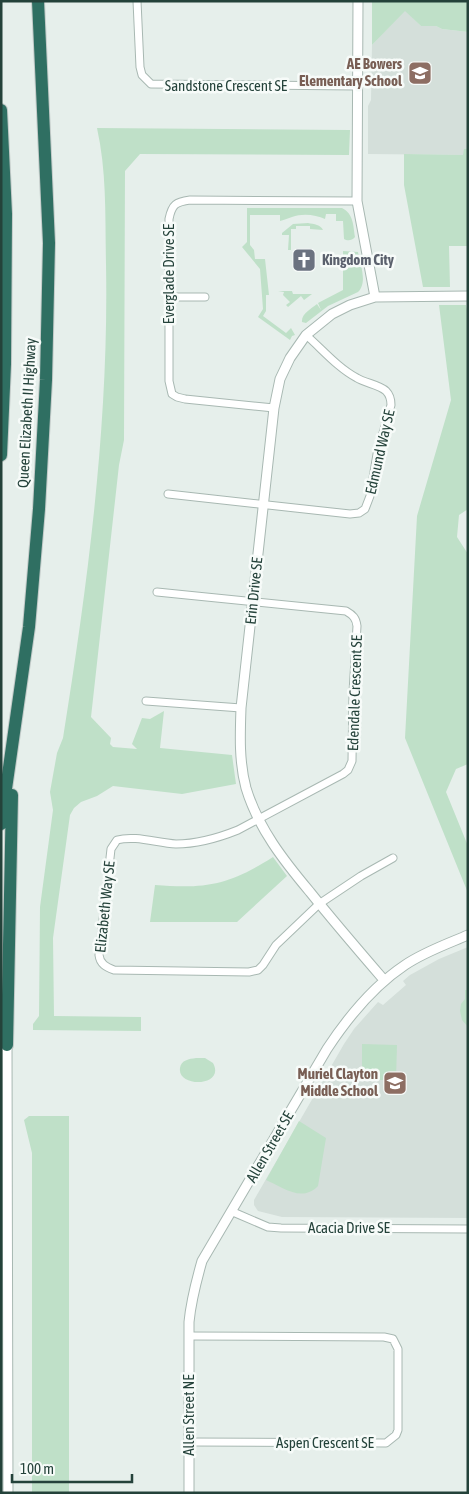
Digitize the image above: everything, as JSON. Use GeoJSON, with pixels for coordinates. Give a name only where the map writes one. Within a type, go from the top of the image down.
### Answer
{"type":"FeatureCollection","features":[{"type":"Feature","properties":{"kind":"highway","name":"Queen Elizabeth II Highway"},"geometry":{"type":"LineString","coordinates":[[1,824],[29,628],[39,509],[46,380],[50,243],[38,1]]}},
{"type":"Feature","properties":{"kind":"highway"},"geometry":{"type":"LineString","coordinates":[[43,89],[47,1]]}},
{"type":"Feature","properties":{"kind":"highway","name":"Queen Elizabeth II Highway"},"geometry":{"type":"LineString","coordinates":[[1,110],[6,214],[6,364],[1,455]]}},
{"type":"Feature","properties":{"kind":"highway"},"geometry":{"type":"LineString","coordinates":[[7,1045],[14,741]]}},
{"type":"Feature","properties":{"kind":"street","name":"Sandstone Crescent SE"},"geometry":{"type":"LineString","coordinates":[[137,1],[140,66],[142,75],[151,84],[357,86]]}},
{"type":"Feature","properties":{"kind":"street"},"geometry":{"type":"LineString","coordinates":[[358,1],[357,201],[375,297]]}},
{"type":"Feature","properties":{"kind":"street","name":"Everglade Drive SE"},"geometry":{"type":"LineString","coordinates":[[274,408],[185,399],[172,394],[169,381],[169,219],[171,210],[174,205],[190,200],[357,201]]}},
{"type":"Feature","properties":{"kind":"street","name":"Erin Drive SE"},"geometry":{"type":"LineString","coordinates":[[384,980],[285,862],[251,802],[242,770],[240,741],[241,708],[274,408],[280,379],[290,358],[306,335],[332,314],[350,305],[375,297],[468,296]]}},
{"type":"Feature","properties":{"kind":"street"},"geometry":{"type":"LineString","coordinates":[[169,297],[205,298]]}},
{"type":"Feature","properties":{"kind":"street","name":"Edmund Way SE"},"geometry":{"type":"LineString","coordinates":[[264,504],[350,514],[365,510],[370,496],[377,454],[391,405],[390,399],[382,388],[358,379],[346,371],[306,335]]}},
{"type":"Feature","properties":{"kind":"street"},"geometry":{"type":"LineString","coordinates":[[168,494],[264,504]]}},
{"type":"Feature","properties":{"kind":"street"},"geometry":{"type":"LineString","coordinates":[[157,592],[253,601]]}},
{"type":"Feature","properties":{"kind":"street","name":"Edendale Crescent SE"},"geometry":{"type":"LineString","coordinates":[[253,601],[346,611],[356,620],[357,626],[350,767],[344,774],[259,819]]}},
{"type":"Feature","properties":{"kind":"street"},"geometry":{"type":"LineString","coordinates":[[146,701],[241,708]]}},
{"type":"Feature","properties":{"kind":"street","name":"Elizabeth Way SE"},"geometry":{"type":"LineString","coordinates":[[259,819],[238,830],[210,840],[177,844],[128,839],[117,840],[111,849],[98,955],[99,960],[108,968],[114,970],[253,972],[263,965],[276,945],[319,904]]}},
{"type":"Feature","properties":{"kind":"street"},"geometry":{"type":"LineString","coordinates":[[319,904],[361,876],[393,858]]}},
{"type":"Feature","properties":{"kind":"street","name":"Allen Street SE"},"geometry":{"type":"LineString","coordinates":[[189,1336],[190,1305],[202,1261],[233,1212],[326,1049],[362,1001],[384,980],[406,964],[468,935]]}},
{"type":"Feature","properties":{"kind":"street"},"geometry":{"type":"LineString","coordinates":[[7,1045],[8,1493]]}},
{"type":"Feature","properties":{"kind":"street","name":"Acacia Drive SE"},"geometry":{"type":"LineString","coordinates":[[233,1212],[268,1226],[281,1228],[468,1229]]}},
{"type":"Feature","properties":{"kind":"street","name":"Allen Street NE"},"geometry":{"type":"LineString","coordinates":[[189,1336],[189,1493]]}},
{"type":"Feature","properties":{"kind":"street","name":"Aspen Crescent SE"},"geometry":{"type":"LineString","coordinates":[[189,1336],[384,1337],[393,1339],[398,1348],[398,1430],[391,1440],[386,1443],[189,1442]]}},
{"type":"Feature","properties":{"kind":"shaded area","name":"AE Bowers Elementary School"},"geometry":{"type":"Polygon","coordinates":[[[405,10],[421,26],[436,26],[442,29],[468,32],[468,148],[464,149],[464,155],[368,154],[368,106],[371,100],[372,45],[405,10]]]}},
{"type":"Feature","properties":{"kind":"shaded area","name":"Muriel Clayton Middle School"},"geometry":{"type":"Polygon","coordinates":[[[468,947],[468,1218],[282,1217],[258,1211],[254,1205],[254,1200],[354,1029],[378,1002],[383,1005],[406,985],[403,981],[410,975],[439,959],[468,947]]]}},
{"type":"Feature","properties":{"kind":"green space"},"geometry":{"type":"Polygon","coordinates":[[[372,1],[468,1],[468,32],[442,29],[436,26],[421,26],[405,11],[372,45],[372,1]]]}},
{"type":"Feature","properties":{"kind":"green space"},"geometry":{"type":"Polygon","coordinates":[[[97,128],[350,130],[349,155],[140,154],[125,171],[124,440],[119,465],[91,717],[111,738],[110,744],[113,747],[137,749],[132,744],[142,718],[150,719],[164,711],[160,748],[232,755],[236,784],[182,794],[113,786],[97,796],[81,802],[74,808],[70,815],[53,938],[54,1016],[141,1017],[141,1031],[33,1030],[33,1024],[39,1016],[40,907],[53,810],[50,792],[57,753],[63,738],[81,620],[100,442],[106,324],[106,264],[104,179],[97,128]]]}},
{"type":"Feature","properties":{"kind":"green space"},"geometry":{"type":"Polygon","coordinates":[[[468,148],[468,246],[449,246],[450,287],[423,287],[404,185],[404,154],[463,155],[464,149],[468,148]]]}},
{"type":"Feature","properties":{"kind":"green space"},"geometry":{"type":"Polygon","coordinates":[[[247,208],[342,208],[349,214],[352,221],[355,237],[348,240],[344,239],[343,221],[336,221],[336,214],[326,214],[325,219],[305,215],[280,221],[280,215],[250,215],[250,245],[254,250],[255,259],[265,259],[269,295],[266,295],[266,311],[263,316],[286,333],[291,328],[295,335],[290,340],[258,317],[263,309],[260,269],[242,247],[247,242],[247,208]]]}},
{"type":"Feature","properties":{"kind":"green space"},"geometry":{"type":"Polygon","coordinates":[[[293,224],[315,224],[323,230],[310,229],[310,226],[296,226],[296,229],[291,229],[291,250],[288,250],[289,235],[282,235],[282,233],[293,224]]]}},
{"type":"Feature","properties":{"kind":"green space"},"geometry":{"type":"Polygon","coordinates":[[[343,251],[358,252],[363,278],[361,288],[358,292],[328,306],[306,323],[302,322],[302,319],[309,310],[317,304],[321,310],[318,303],[343,290],[343,251]]]}},
{"type":"Feature","properties":{"kind":"green space"},"geometry":{"type":"Polygon","coordinates":[[[278,291],[292,291],[293,294],[312,294],[304,300],[301,296],[288,307],[286,305],[290,302],[283,295],[284,292],[278,291]]]}},
{"type":"Feature","properties":{"kind":"green space"},"geometry":{"type":"Polygon","coordinates":[[[439,305],[466,305],[468,315],[468,509],[459,515],[457,537],[468,554],[468,764],[456,769],[446,792],[468,846],[468,893],[405,738],[417,516],[451,400],[439,305]]]}},
{"type":"Feature","properties":{"kind":"green space"},"geometry":{"type":"Polygon","coordinates":[[[273,857],[287,876],[237,922],[150,922],[155,885],[189,886],[217,883],[243,874],[273,857]]]}},
{"type":"Feature","properties":{"kind":"green space"},"geometry":{"type":"Polygon","coordinates":[[[465,990],[468,990],[468,1027],[462,1020],[460,1011],[461,1004],[465,999],[465,990]]]}},
{"type":"Feature","properties":{"kind":"green space"},"geometry":{"type":"Polygon","coordinates":[[[362,1044],[397,1045],[396,1080],[362,1080],[362,1044]]]}},
{"type":"Feature","properties":{"kind":"green space"},"geometry":{"type":"Polygon","coordinates":[[[205,1058],[213,1063],[215,1071],[213,1077],[200,1082],[193,1082],[181,1075],[180,1068],[182,1063],[188,1059],[205,1058]]]}},
{"type":"Feature","properties":{"kind":"green space"},"geometry":{"type":"Polygon","coordinates":[[[29,1116],[69,1116],[69,1493],[32,1493],[32,1153],[24,1120],[29,1116]]]}},
{"type":"Feature","properties":{"kind":"green space"},"geometry":{"type":"Polygon","coordinates":[[[299,1121],[326,1138],[318,1186],[312,1191],[305,1193],[292,1192],[266,1180],[299,1121]]]}},
{"type":"Feature","properties":{"kind":"place","name":"AE Bowers Elementary School"},"geometry":{"type":"Point","coordinates":[420,73]}},
{"type":"Feature","properties":{"kind":"place","name":"Kingdom City"},"geometry":{"type":"Point","coordinates":[304,260]}},
{"type":"Feature","properties":{"kind":"place","name":"Muriel Clayton Middle School"},"geometry":{"type":"Point","coordinates":[395,1083]}}]}
